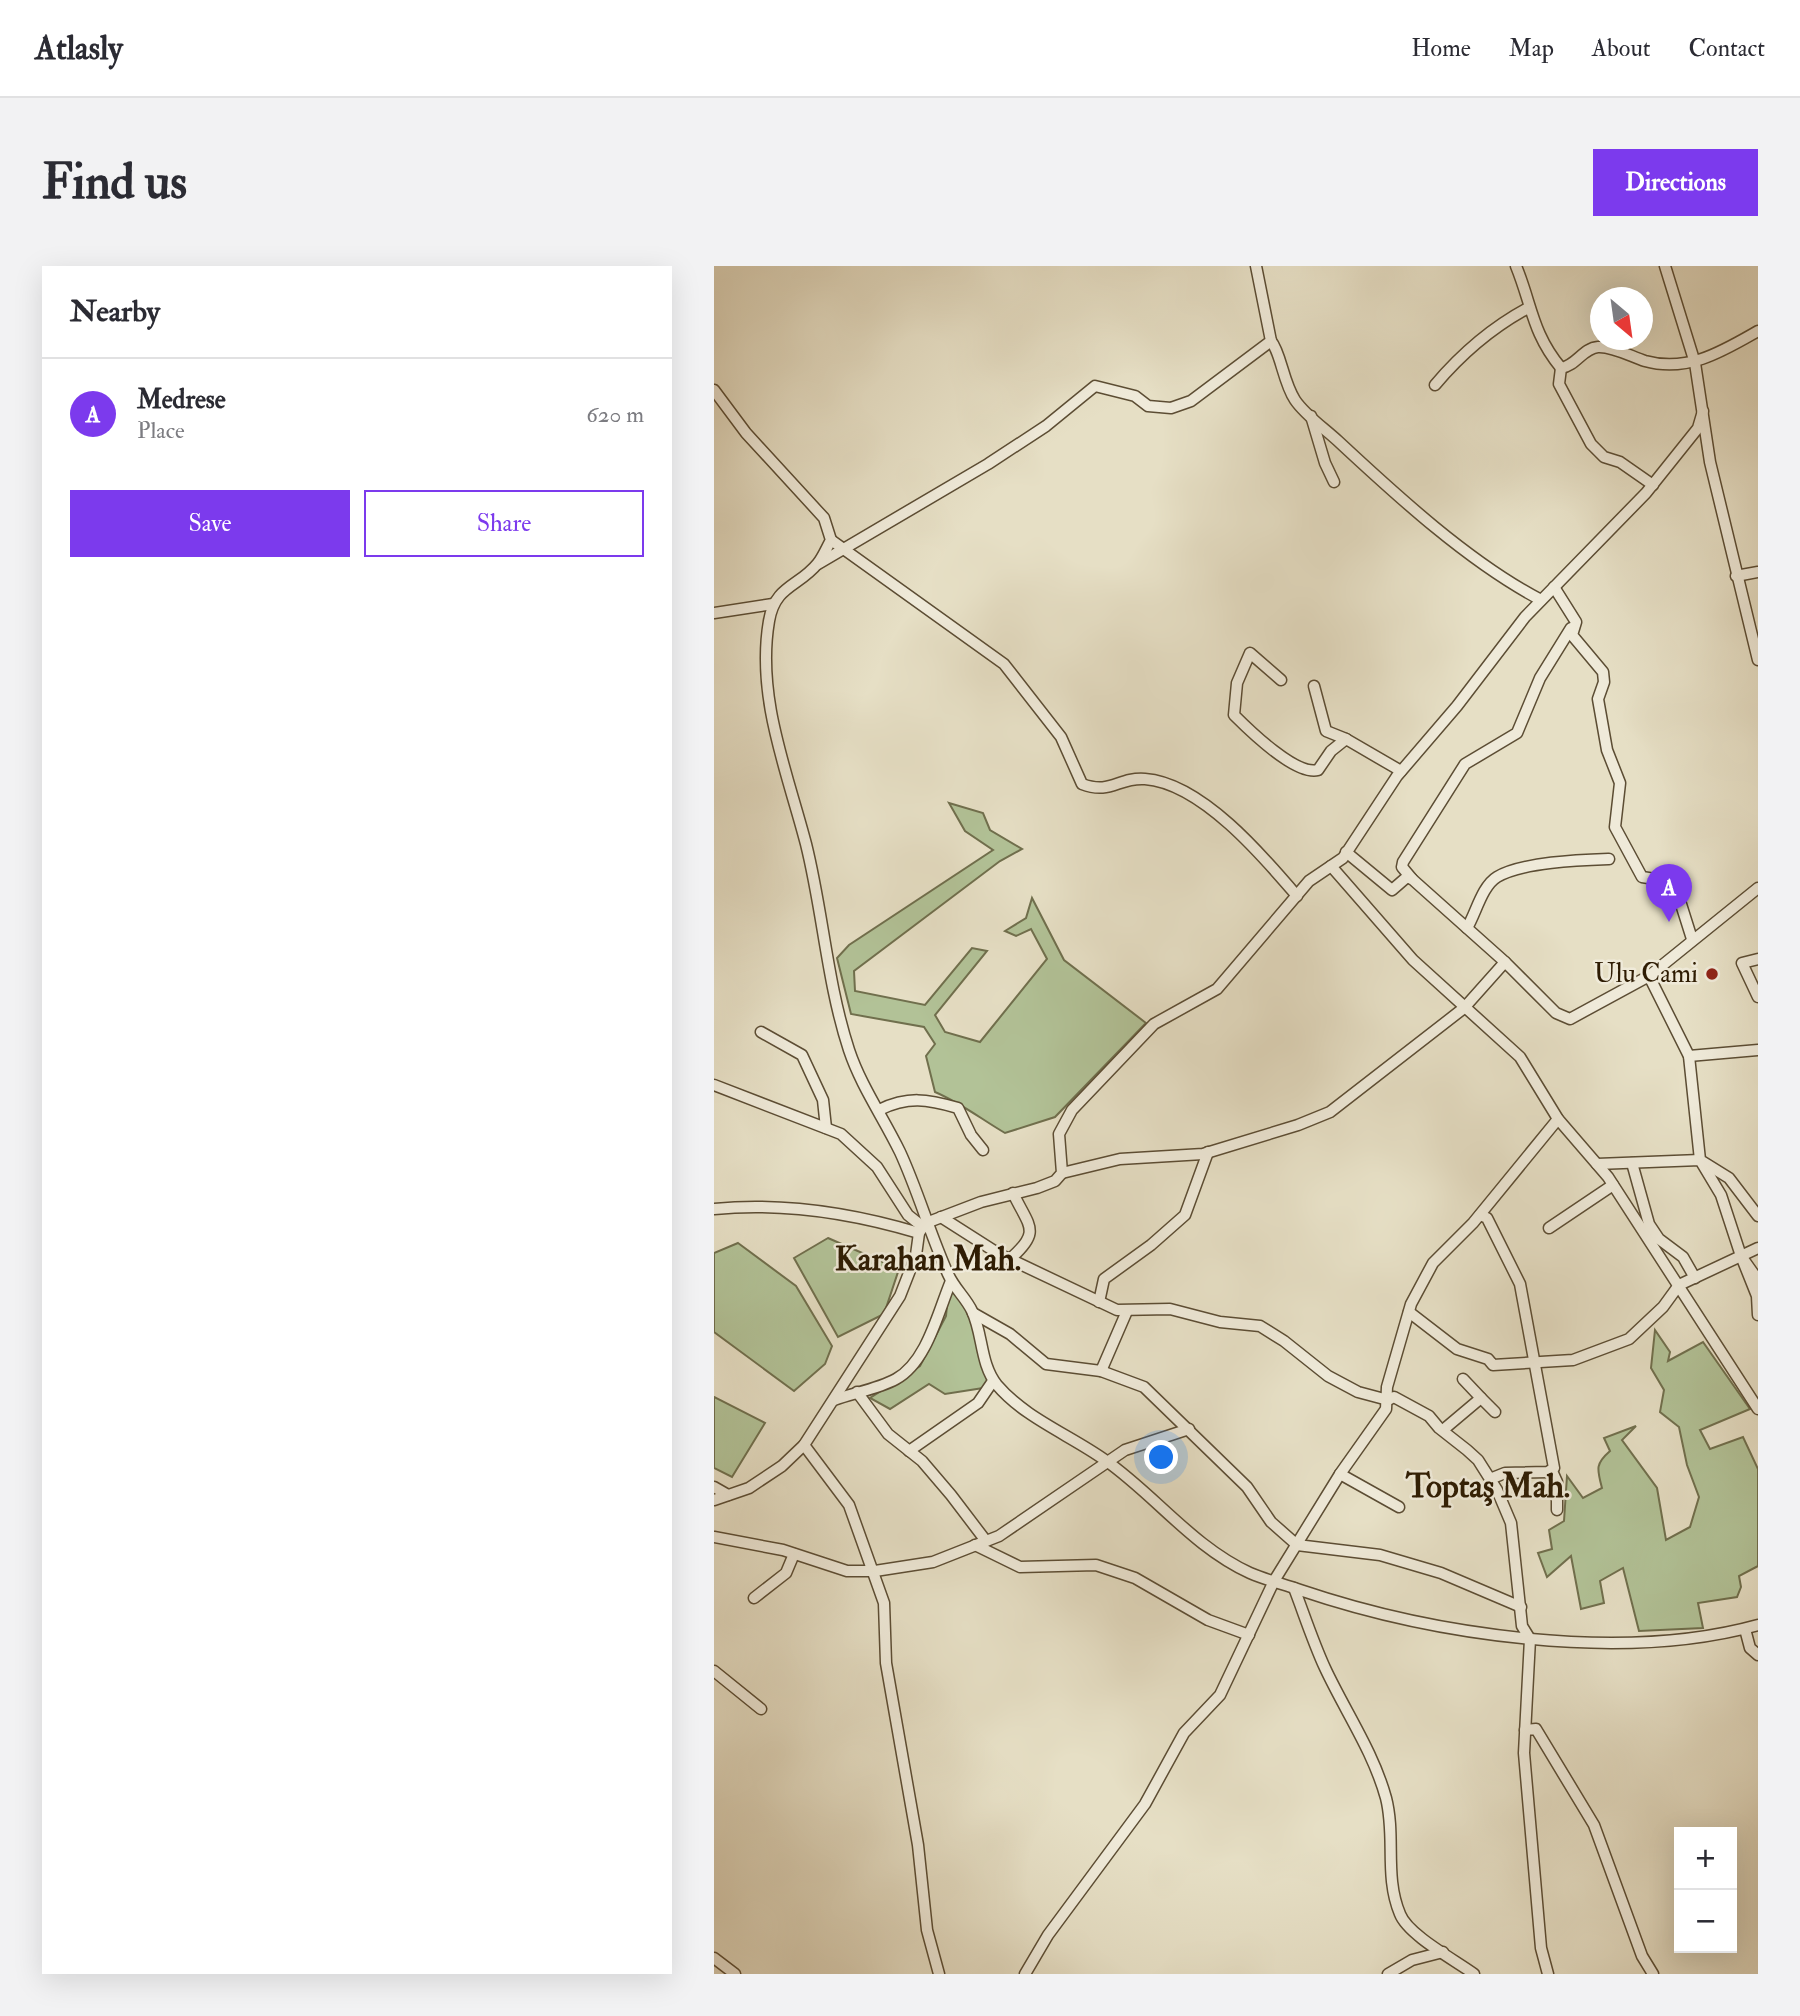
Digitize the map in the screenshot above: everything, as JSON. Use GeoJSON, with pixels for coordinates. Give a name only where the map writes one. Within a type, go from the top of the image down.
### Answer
{"type":"FeatureCollection","features":[{"type":"Feature","properties":{"kind":"street"},"geometry":{"type":"LineString","coordinates":[[1256,266],[1271,341],[1276,347],[1279,368],[1295,401],[1361,462],[1469,553],[1510,584],[1541,600]]}},
{"type":"Feature","properties":{"kind":"street"},"geometry":{"type":"LineString","coordinates":[[1516,266],[1528,308],[1546,350],[1561,368],[1559,384],[1591,444],[1604,457],[1620,462],[1653,485]]}},
{"type":"Feature","properties":{"kind":"street"},"geometry":{"type":"LineString","coordinates":[[1665,266],[1695,363],[1710,462],[1758,660]]}},
{"type":"Feature","properties":{"kind":"street"},"geometry":{"type":"LineString","coordinates":[[1435,385],[1452,364],[1496,326],[1528,308]]}},
{"type":"Feature","properties":{"kind":"street"},"geometry":{"type":"LineString","coordinates":[[1561,368],[1569,367],[1587,351],[1599,347],[1649,363],[1695,363],[1758,331]]}},
{"type":"Feature","properties":{"kind":"street"},"geometry":{"type":"LineString","coordinates":[[1271,341],[1191,401],[1171,408],[1148,405],[1135,396],[1095,386],[1046,426],[988,464],[817,564],[779,594],[773,604],[765,654],[768,695],[777,746],[806,846],[825,934],[830,974],[848,1048],[860,1082],[879,1110],[902,1157],[923,1228],[951,1281],[973,1313],[981,1348],[993,1381],[1015,1403],[1107,1461],[1211,1551],[1250,1573],[1413,1622],[1530,1639],[1659,1640],[1717,1636],[1758,1625]]}},
{"type":"Feature","properties":{"kind":"street"},"geometry":{"type":"LineString","coordinates":[[714,390],[746,433],[824,517],[831,540],[1004,664],[1061,737],[1082,785],[1099,791],[1145,779],[1188,795],[1234,826],[1297,896]]}},
{"type":"Feature","properties":{"kind":"street"},"geometry":{"type":"LineString","coordinates":[[1062,1173],[1059,1134],[1072,1110],[1089,1089],[1154,1024],[1217,989],[1309,881],[1346,852],[1401,771],[1541,600],[1653,485],[1698,428],[1703,411]]}},
{"type":"Feature","properties":{"kind":"street"},"geometry":{"type":"LineString","coordinates":[[1311,416],[1325,463],[1334,482]]}},
{"type":"Feature","properties":{"kind":"street"},"geometry":{"type":"LineString","coordinates":[[817,564],[831,540]]}},
{"type":"Feature","properties":{"kind":"street"},"geometry":{"type":"LineString","coordinates":[[1736,576],[1758,572]]}},
{"type":"Feature","properties":{"kind":"street"},"geometry":{"type":"LineString","coordinates":[[1554,587],[1576,622],[1572,635],[1604,673],[1598,699],[1608,750],[1620,783],[1615,827],[1642,877],[1674,882],[1692,939]]}},
{"type":"Feature","properties":{"kind":"street"},"geometry":{"type":"LineString","coordinates":[[714,613],[773,604]]}},
{"type":"Feature","properties":{"kind":"street"},"geometry":{"type":"LineString","coordinates":[[1576,622],[1540,678],[1517,733],[1465,764],[1402,867],[1556,1013],[1570,1020],[1649,976],[1758,888]]}},
{"type":"Feature","properties":{"kind":"street"},"geometry":{"type":"LineString","coordinates":[[1281,680],[1250,653],[1237,683],[1234,715],[1288,761],[1311,772],[1318,770],[1331,751],[1346,739]]}},
{"type":"Feature","properties":{"kind":"street"},"geometry":{"type":"LineString","coordinates":[[1314,686],[1326,731],[1346,739],[1401,771]]}},
{"type":"Feature","properties":{"kind":"street"},"geometry":{"type":"LineString","coordinates":[[1346,852],[1392,890],[1407,877],[1412,879]]}},
{"type":"Feature","properties":{"kind":"street"},"geometry":{"type":"LineString","coordinates":[[1467,928],[1485,890],[1497,877],[1548,863],[1609,859]]}},
{"type":"Feature","properties":{"kind":"street"},"geometry":{"type":"LineString","coordinates":[[1331,866],[1413,960],[1464,1008],[1515,1050],[1558,1119],[1614,1185],[1758,1409]]}},
{"type":"Feature","properties":{"kind":"street"},"geometry":{"type":"LineString","coordinates":[[1758,958],[1742,963],[1758,998]]}},
{"type":"Feature","properties":{"kind":"street"},"geometry":{"type":"LineString","coordinates":[[714,1209],[796,1206],[923,1228],[941,1217],[1046,1185],[1062,1173],[1120,1158],[1208,1152],[1298,1125],[1330,1112],[1464,1008],[1505,962]]}},
{"type":"Feature","properties":{"kind":"street"},"geometry":{"type":"LineString","coordinates":[[1649,976],[1689,1056],[1700,1160],[1721,1195],[1757,1296],[1758,1315]]}},
{"type":"Feature","properties":{"kind":"street"},"geometry":{"type":"LineString","coordinates":[[761,1032],[802,1055],[823,1100],[826,1128]]}},
{"type":"Feature","properties":{"kind":"street"},"geometry":{"type":"LineString","coordinates":[[1689,1056],[1758,1050]]}},
{"type":"Feature","properties":{"kind":"street"},"geometry":{"type":"LineString","coordinates":[[714,1085],[841,1135],[868,1157],[908,1215],[923,1228]]}},
{"type":"Feature","properties":{"kind":"street"},"geometry":{"type":"LineString","coordinates":[[879,1110],[898,1100],[940,1103],[958,1108],[971,1135],[983,1150]]}},
{"type":"Feature","properties":{"kind":"street"},"geometry":{"type":"LineString","coordinates":[[1025,1974],[1048,1935],[1145,1804],[1184,1733],[1220,1695],[1274,1581],[1340,1474],[1386,1409],[1387,1387],[1409,1312],[1433,1263],[1480,1215],[1558,1119]]}},
{"type":"Feature","properties":{"kind":"street"},"geometry":{"type":"LineString","coordinates":[[1098,1302],[1104,1279],[1151,1245],[1185,1215],[1208,1152]]}},
{"type":"Feature","properties":{"kind":"street"},"geometry":{"type":"LineString","coordinates":[[1597,1164],[1700,1160],[1729,1178],[1758,1216]]}},
{"type":"Feature","properties":{"kind":"street"},"geometry":{"type":"LineString","coordinates":[[1633,1163],[1649,1224],[1659,1239],[1683,1257],[1695,1278]]}},
{"type":"Feature","properties":{"kind":"street"},"geometry":{"type":"LineString","coordinates":[[1549,1228],[1614,1185]]}},
{"type":"Feature","properties":{"kind":"street"},"geometry":{"type":"LineString","coordinates":[[1010,1259],[1030,1241],[1031,1234],[1013,1194]]}},
{"type":"Feature","properties":{"kind":"street"},"geometry":{"type":"LineString","coordinates":[[1480,1215],[1487,1218],[1520,1284],[1552,1471],[1557,1482],[1557,1510]]}},
{"type":"Feature","properties":{"kind":"street"},"geometry":{"type":"LineString","coordinates":[[941,1217],[976,1242],[1098,1302],[1127,1311],[1170,1309],[1220,1322],[1260,1326],[1284,1341],[1328,1376],[1358,1392],[1388,1400],[1394,1396],[1418,1408],[1478,1460],[1504,1502],[1511,1523],[1514,1572],[1522,1626],[1530,1639],[1524,1753],[1541,1948],[1548,1974]]}},
{"type":"Feature","properties":{"kind":"street"},"geometry":{"type":"LineString","coordinates":[[714,1500],[749,1488],[782,1466],[804,1445],[900,1296],[923,1228]]}},
{"type":"Feature","properties":{"kind":"street"},"geometry":{"type":"LineString","coordinates":[[1409,1312],[1457,1349],[1488,1359],[1493,1365],[1573,1360],[1629,1339],[1663,1307],[1679,1285],[1758,1248]]}},
{"type":"Feature","properties":{"kind":"street"},"geometry":{"type":"LineString","coordinates":[[1741,1256],[1758,1280]]}},
{"type":"Feature","properties":{"kind":"street"},"geometry":{"type":"LineString","coordinates":[[834,1400],[896,1380],[916,1363],[941,1314],[951,1281]]}},
{"type":"Feature","properties":{"kind":"street"},"geometry":{"type":"LineString","coordinates":[[1101,1371],[1127,1311]]}},
{"type":"Feature","properties":{"kind":"street"},"geometry":{"type":"LineString","coordinates":[[973,1313],[1010,1334],[1046,1364],[1101,1371],[1144,1387],[1247,1487],[1271,1522],[1297,1545],[1380,1555],[1441,1573],[1521,1607]]}},
{"type":"Feature","properties":{"kind":"street"},"geometry":{"type":"LineString","coordinates":[[1462,1379],[1495,1412]]}},
{"type":"Feature","properties":{"kind":"street"},"geometry":{"type":"LineString","coordinates":[[909,1451],[964,1415],[978,1403],[993,1381]]}},
{"type":"Feature","properties":{"kind":"street"},"geometry":{"type":"LineString","coordinates":[[857,1392],[888,1434],[909,1451],[951,1495],[986,1541]]}},
{"type":"Feature","properties":{"kind":"street"},"geometry":{"type":"LineString","coordinates":[[1443,1430],[1481,1398]]}},
{"type":"Feature","properties":{"kind":"street"},"geometry":{"type":"LineString","coordinates":[[714,1537],[745,1540],[847,1571],[875,1571],[933,1562],[986,1541],[1044,1508],[1125,1450],[1189,1429]]}},
{"type":"Feature","properties":{"kind":"street"},"geometry":{"type":"LineString","coordinates":[[804,1445],[849,1505],[875,1571],[884,1603],[886,1663],[918,1845],[927,1930],[939,1974]]}},
{"type":"Feature","properties":{"kind":"street"},"geometry":{"type":"LineString","coordinates":[[1490,1479],[1505,1473],[1552,1471]]}},
{"type":"Feature","properties":{"kind":"street"},"geometry":{"type":"LineString","coordinates":[[1340,1474],[1399,1507]]}},
{"type":"Feature","properties":{"kind":"street"},"geometry":{"type":"LineString","coordinates":[[714,1487],[728,1495]]}},
{"type":"Feature","properties":{"kind":"street"},"geometry":{"type":"LineString","coordinates":[[975,1545],[1020,1567],[1096,1565],[1135,1578],[1208,1620],[1249,1635]]}},
{"type":"Feature","properties":{"kind":"street"},"geometry":{"type":"LineString","coordinates":[[754,1598],[786,1573],[794,1554]]}},
{"type":"Feature","properties":{"kind":"street"},"geometry":{"type":"LineString","coordinates":[[1294,1588],[1324,1667],[1363,1739],[1386,1799],[1390,1835],[1389,1872],[1400,1917],[1474,1974]]}},
{"type":"Feature","properties":{"kind":"street"},"geometry":{"type":"LineString","coordinates":[[1745,1629],[1750,1648],[1758,1655]]}},
{"type":"Feature","properties":{"kind":"street"},"geometry":{"type":"LineString","coordinates":[[714,1671],[761,1709]]}},
{"type":"Feature","properties":{"kind":"street"},"geometry":{"type":"LineString","coordinates":[[1525,1730],[1536,1729],[1594,1825],[1642,1956],[1653,1974]]}},
{"type":"Feature","properties":{"kind":"street"},"geometry":{"type":"LineString","coordinates":[[1388,1974],[1412,1960],[1443,1952]]}},
{"type":"Feature","properties":{"kind":"street"},"geometry":{"type":"LineString","coordinates":[[714,1958],[734,1974]]}},
{"type":"Feature","properties":{"kind":"green space"},"geometry":{"type":"Polygon","coordinates":[[[949,803],[983,813],[990,830],[1022,849],[1000,861],[854,971],[855,991],[925,1005],[972,948],[987,951],[935,1015],[945,1032],[980,1042],[1047,959],[1031,929],[1016,936],[1005,931],[1026,918],[1032,898],[1064,960],[1146,1023],[1055,1117],[1005,1133],[935,1092],[926,1056],[935,1044],[924,1027],[851,1014],[837,958],[849,945],[993,850],[965,831],[949,803]]]}},
{"type":"Feature","properties":{"kind":"green space"},"geometry":{"type":"Polygon","coordinates":[[[828,1238],[899,1269],[884,1314],[838,1337],[794,1258],[828,1238]]]}},
{"type":"Feature","properties":{"kind":"green space"},"geometry":{"type":"Polygon","coordinates":[[[738,1243],[796,1286],[832,1346],[825,1364],[794,1391],[714,1332],[714,1253],[738,1243]]]}},
{"type":"Feature","properties":{"kind":"green space"},"geometry":{"type":"Polygon","coordinates":[[[949,1286],[973,1313],[993,1381],[983,1388],[945,1394],[929,1384],[890,1409],[870,1398],[920,1366],[946,1316],[949,1286]]]}},
{"type":"Feature","properties":{"kind":"green space"},"geometry":{"type":"Polygon","coordinates":[[[1655,1330],[1670,1352],[1668,1361],[1703,1342],[1750,1409],[1700,1430],[1710,1449],[1743,1437],[1758,1469],[1758,1566],[1739,1576],[1741,1587],[1737,1597],[1698,1603],[1703,1628],[1639,1631],[1623,1568],[1600,1581],[1604,1603],[1581,1609],[1571,1556],[1547,1577],[1538,1553],[1552,1549],[1549,1530],[1564,1521],[1567,1476],[1583,1498],[1602,1488],[1598,1467],[1610,1451],[1604,1438],[1636,1426],[1622,1440],[1657,1488],[1666,1540],[1690,1527],[1699,1497],[1687,1465],[1679,1427],[1660,1412],[1664,1390],[1651,1368],[1655,1330]]]}},
{"type":"Feature","properties":{"kind":"green space"},"geometry":{"type":"Polygon","coordinates":[[[714,1397],[765,1423],[732,1477],[714,1468],[714,1397]]]}},
{"type":"Feature","properties":{"kind":"place","name":"Medrese"},"geometry":{"type":"Point","coordinates":[1669,922]}},
{"type":"Feature","properties":{"kind":"place","name":"Ulu Cami"},"geometry":{"type":"Point","coordinates":[1712,974]}},
{"type":"Feature","properties":{"kind":"district","name":"Karahan Mah."},"geometry":{"type":"Point","coordinates":[928,1259]}},
{"type":"Feature","properties":{"kind":"district","name":"Toptaş Mah."},"geometry":{"type":"Point","coordinates":[1488,1486]}}]}
